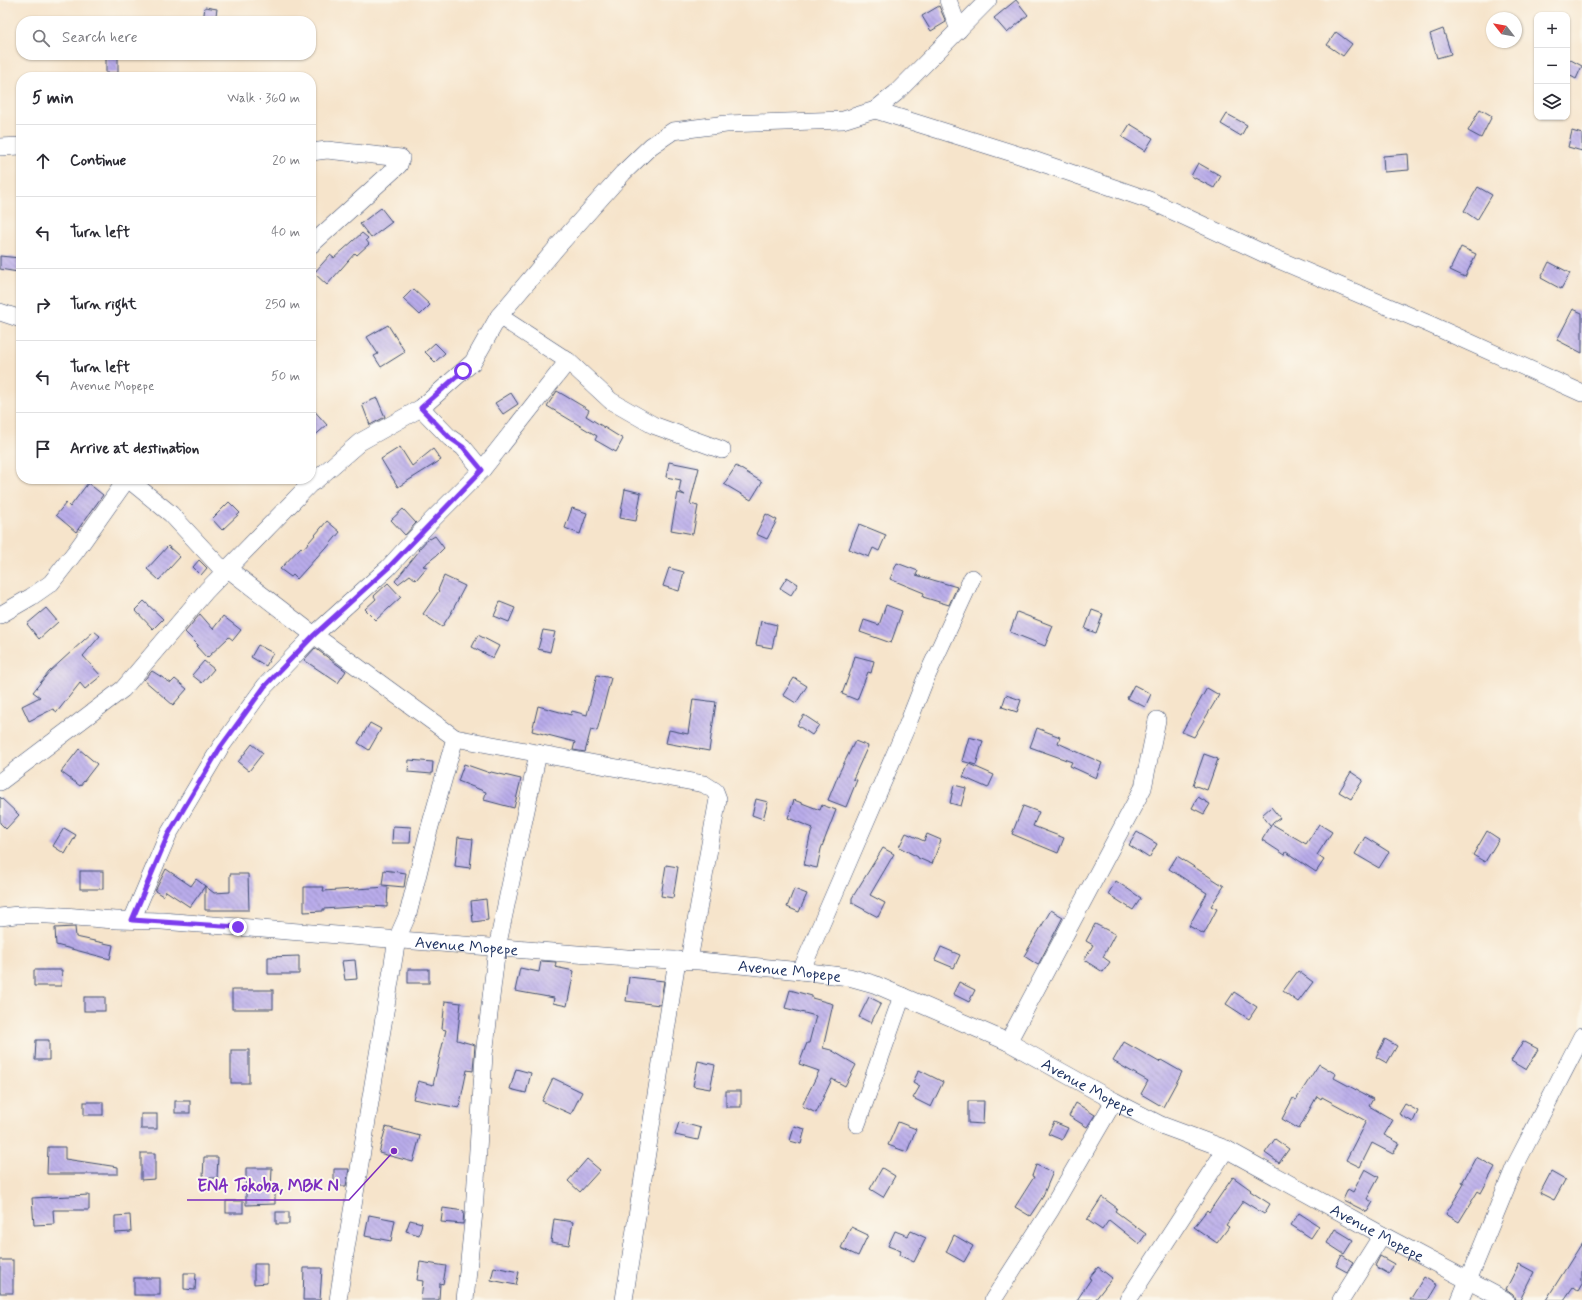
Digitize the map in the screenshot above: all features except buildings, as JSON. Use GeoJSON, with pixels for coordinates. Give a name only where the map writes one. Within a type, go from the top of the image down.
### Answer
{"type":"FeatureCollection","features":[{"type":"Feature","properties":{"kind":"street"},"geometry":{"type":"LineString","coordinates":[[948,0],[959,30]]}},
{"type":"Feature","properties":{"kind":"street"},"geometry":{"type":"LineString","coordinates":[[316,480],[360,442],[421,408],[473,362],[500,316],[558,246],[623,173],[651,146],[673,131],[726,124],[843,120],[875,110],[896,92],[988,0]]}},
{"type":"Feature","properties":{"kind":"street"},"geometry":{"type":"LineString","coordinates":[[875,110],[1022,156],[1149,200],[1264,254],[1429,324],[1582,393]]}},
{"type":"Feature","properties":{"kind":"street"},"geometry":{"type":"LineString","coordinates":[[0,147],[16,146]]}},
{"type":"Feature","properties":{"kind":"street"},"geometry":{"type":"LineString","coordinates":[[316,151],[327,150],[401,158],[399,165],[316,240]]}},
{"type":"Feature","properties":{"kind":"street"},"geometry":{"type":"LineString","coordinates":[[0,312],[16,317]]}},
{"type":"Feature","properties":{"kind":"street"},"geometry":{"type":"LineString","coordinates":[[500,316],[568,361],[611,401],[653,425],[722,450]]}},
{"type":"Feature","properties":{"kind":"street"},"geometry":{"type":"LineString","coordinates":[[132,920],[168,835],[220,748],[265,686],[314,635],[388,568],[482,470],[568,361]]}},
{"type":"Feature","properties":{"kind":"street"},"geometry":{"type":"LineString","coordinates":[[421,408],[450,438],[463,447],[482,470]]}},
{"type":"Feature","properties":{"kind":"street"},"geometry":{"type":"LineString","coordinates":[[0,615],[31,597],[51,582],[76,551],[123,484]]}},
{"type":"Feature","properties":{"kind":"street"},"geometry":{"type":"LineString","coordinates":[[133,484],[171,514],[219,566],[227,568],[314,635],[455,738],[704,784],[716,791],[718,799],[683,960],[624,1300]]}},
{"type":"Feature","properties":{"kind":"street"},"geometry":{"type":"LineString","coordinates":[[0,782],[123,689],[227,568],[305,484]]}},
{"type":"Feature","properties":{"kind":"street"},"geometry":{"type":"LineString","coordinates":[[802,971],[907,726],[925,680],[972,578]]}},
{"type":"Feature","properties":{"kind":"street"},"geometry":{"type":"LineString","coordinates":[[1008,1042],[1143,788],[1157,720]]}},
{"type":"Feature","properties":{"kind":"street"},"geometry":{"type":"LineString","coordinates":[[338,1300],[397,939],[408,914],[427,837],[455,738]]}},
{"type":"Feature","properties":{"kind":"street"},"geometry":{"type":"LineString","coordinates":[[466,1300],[474,1212],[484,1054],[498,948],[538,753]]}},
{"type":"Feature","properties":{"kind":"street","name":"Avenue Mopepe"},"geometry":{"type":"LineString","coordinates":[[0,917],[17,914],[46,914],[101,920],[162,921],[627,958],[683,960],[849,977],[874,984],[1008,1042],[1114,1101],[1161,1125],[1226,1149],[1382,1235],[1505,1300]]}},
{"type":"Feature","properties":{"kind":"street"},"geometry":{"type":"LineString","coordinates":[[857,1124],[902,996]]}},
{"type":"Feature","properties":{"kind":"street"},"geometry":{"type":"LineString","coordinates":[[1460,1300],[1515,1166],[1582,1036]]}},
{"type":"Feature","properties":{"kind":"street"},"geometry":{"type":"LineString","coordinates":[[992,1300],[1050,1211],[1114,1101]]}},
{"type":"Feature","properties":{"kind":"street"},"geometry":{"type":"LineString","coordinates":[[1128,1300],[1226,1149]]}},
{"type":"Feature","properties":{"kind":"street"},"geometry":{"type":"LineString","coordinates":[[1341,1300],[1382,1235]]}},
{"type":"Feature","properties":{"kind":"place","name":"ENA Tokoba, MBK N"},"geometry":{"type":"Point","coordinates":[394,1151]}},
{"type":"Feature","properties":{"kind":"route"},"geometry":{"type":"LineString","coordinates":[[238,927],[132,920],[168,835],[220,748],[265,686],[314,635],[388,568],[430,522],[482,470],[463,447],[450,438],[421,408],[463,371]]}}]}
